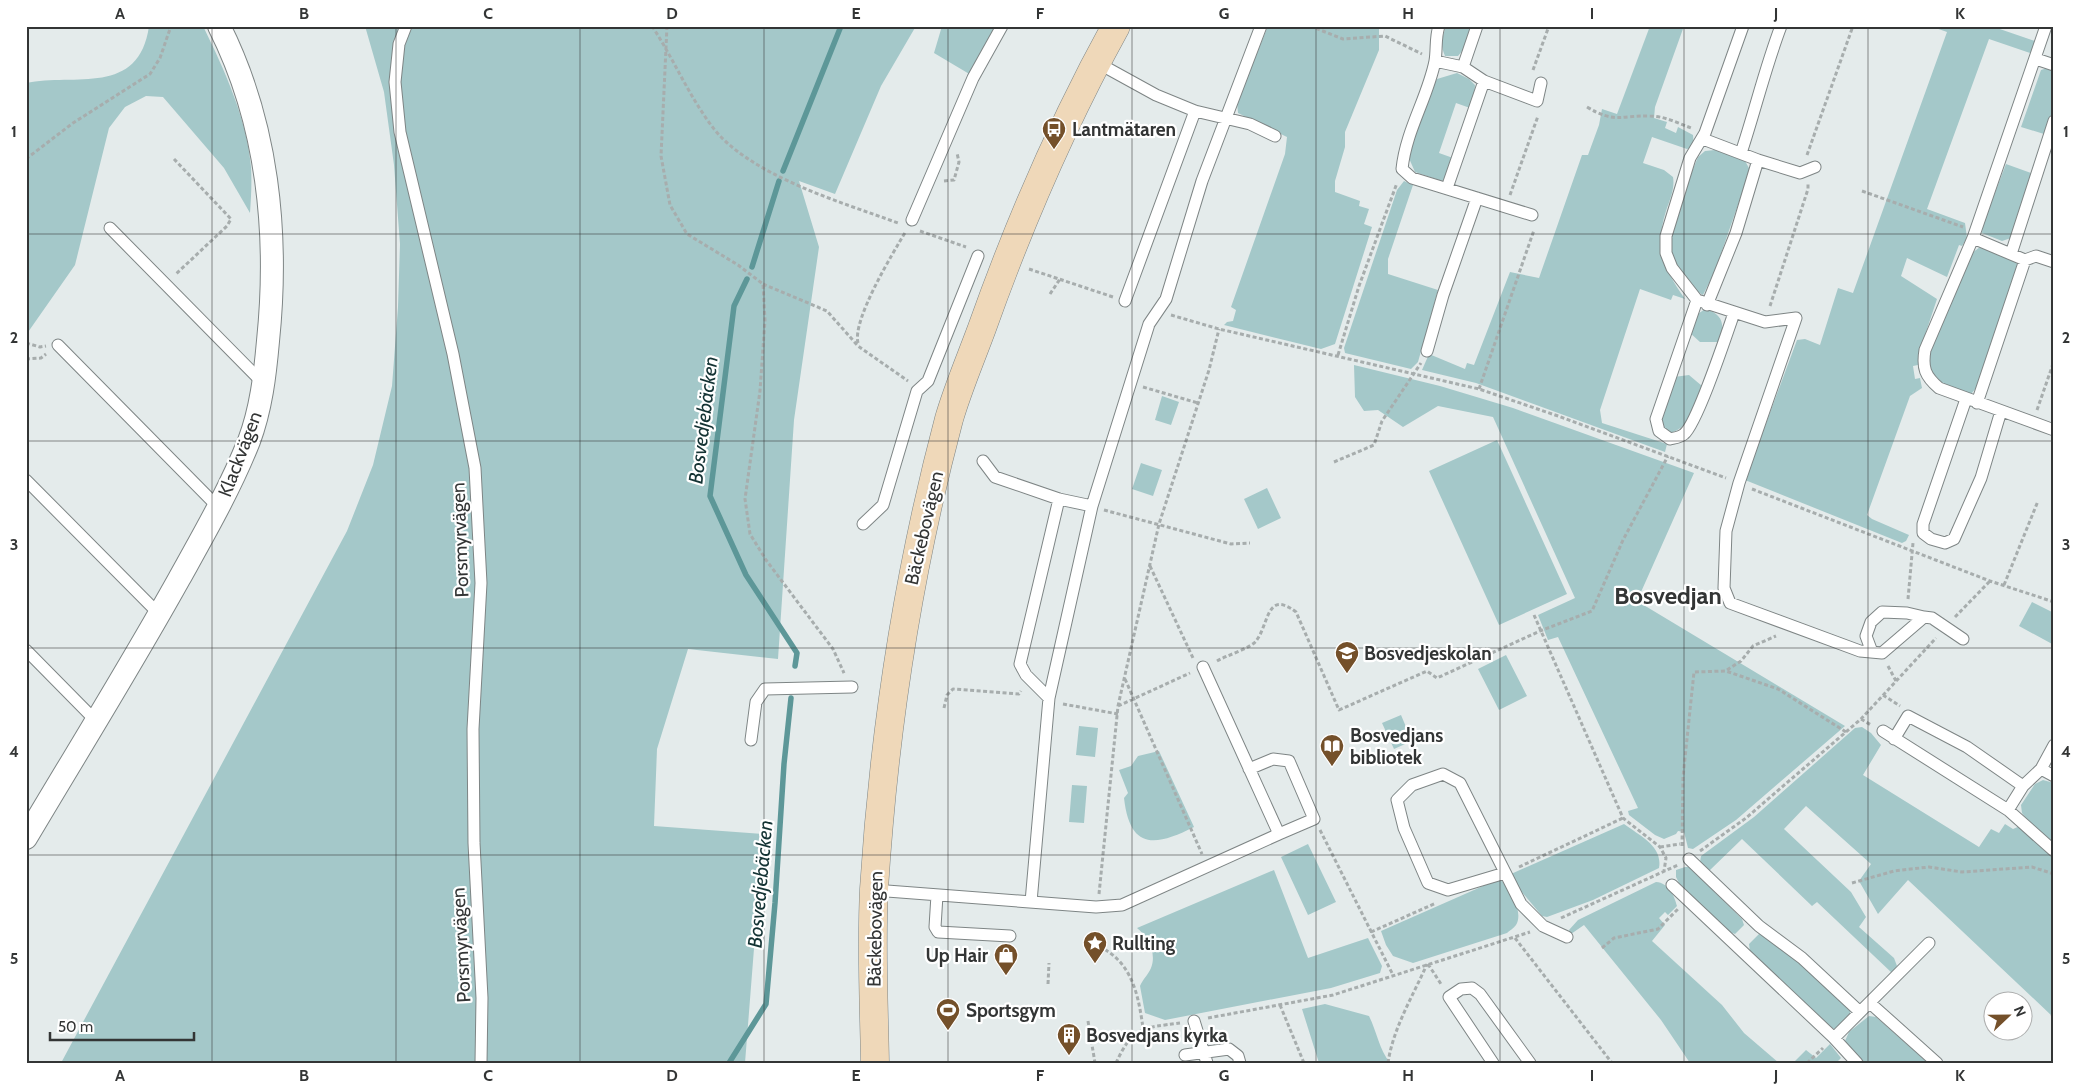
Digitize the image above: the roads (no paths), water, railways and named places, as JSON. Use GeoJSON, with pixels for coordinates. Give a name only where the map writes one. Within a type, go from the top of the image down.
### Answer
{"type":"FeatureCollection","features":[{"type":"Feature","properties":{"kind":"street","name":"Klackvägen"},"geometry":{"type":"LineString","coordinates":[[30,823],[96,721],[218,508],[249,439],[264,384],[272,302],[271,234],[265,173],[254,114],[235,58],[220,26]]}},
{"type":"Feature","properties":{"kind":"street","name":"Bäckebovägen"},"geometry":{"type":"LineString","coordinates":[[874,1063],[874,890],[886,750],[912,578],[950,417],[1006,261],[1029,203],[1096,62],[1116,26]]}},
{"type":"Feature","properties":{"kind":"lane","name":"Porsmyrvägen"},"geometry":{"type":"LineString","coordinates":[[406,26],[398,44],[396,82],[400,132],[453,354],[475,468],[481,583],[473,729],[474,833],[482,998],[481,1063]]}},
{"type":"Feature","properties":{"kind":"lane"},"geometry":{"type":"LineString","coordinates":[[913,226],[973,78],[1002,26]]}},
{"type":"Feature","properties":{"kind":"lane"},"geometry":{"type":"LineString","coordinates":[[1031,902],[1049,698],[1092,506],[1149,324],[1166,298],[1224,118],[1261,26]]}},
{"type":"Feature","properties":{"kind":"lane"},"geometry":{"type":"LineString","coordinates":[[1439,26],[1435,36],[1435,61],[1404,151],[1402,169],[1412,178],[1532,216]]}},
{"type":"Feature","properties":{"kind":"lane"},"geometry":{"type":"LineString","coordinates":[[1463,67],[1477,26]]}},
{"type":"Feature","properties":{"kind":"lane"},"geometry":{"type":"LineString","coordinates":[[1743,26],[1704,136],[1690,158],[1666,236],[1666,254],[1672,268],[1702,302],[1765,322],[1796,318],[1739,484],[1726,531],[1724,588],[1730,603],[1784,621],[1860,651],[1882,653],[1924,617]]}},
{"type":"Feature","properties":{"kind":"lane"},"geometry":{"type":"LineString","coordinates":[[1741,153],[1780,26]]}},
{"type":"Feature","properties":{"kind":"lane"},"geometry":{"type":"LineString","coordinates":[[2046,26],[1974,234],[1925,350],[1923,365],[1928,378],[1939,388],[2054,430]]}},
{"type":"Feature","properties":{"kind":"lane"},"geometry":{"type":"LineString","coordinates":[[2036,59],[2054,65]]}},
{"type":"Feature","properties":{"kind":"lane"},"geometry":{"type":"LineString","coordinates":[[1435,61],[1463,67],[1484,81],[1537,101],[1541,83]]}},
{"type":"Feature","properties":{"kind":"lane"},"geometry":{"type":"LineString","coordinates":[[1096,62],[1156,95],[1195,111],[1250,124],[1275,136]]}},
{"type":"Feature","properties":{"kind":"lane"},"geometry":{"type":"LineString","coordinates":[[1447,188],[1484,81]]}},
{"type":"Feature","properties":{"kind":"lane"},"geometry":{"type":"LineString","coordinates":[[1125,301],[1195,111]]}},
{"type":"Feature","properties":{"kind":"lane"},"geometry":{"type":"LineString","coordinates":[[2011,254],[2054,121]]}},
{"type":"Feature","properties":{"kind":"lane"},"geometry":{"type":"LineString","coordinates":[[1704,136],[1758,160],[1800,173],[1815,167]]}},
{"type":"Feature","properties":{"kind":"lane"},"geometry":{"type":"LineString","coordinates":[[1734,313],[1709,381],[1690,425],[1685,434],[1670,440],[1659,430],[1656,419],[1702,302],[1736,233],[1758,160]]}},
{"type":"Feature","properties":{"kind":"lane"},"geometry":{"type":"LineString","coordinates":[[1427,351],[1442,295],[1476,198]]}},
{"type":"Feature","properties":{"kind":"lane"},"geometry":{"type":"LineString","coordinates":[[110,228],[164,285],[264,384]]}},
{"type":"Feature","properties":{"kind":"lane"},"geometry":{"type":"LineString","coordinates":[[1974,234],[2025,260],[2036,256],[2054,262]]}},
{"type":"Feature","properties":{"kind":"lane"},"geometry":{"type":"LineString","coordinates":[[863,524],[882,505],[918,391],[928,382],[974,252]]}},
{"type":"Feature","properties":{"kind":"lane"},"geometry":{"type":"LineString","coordinates":[[2001,411],[1981,478],[1954,539],[1945,543],[1931,539],[1923,533],[1923,524],[2025,260]]}},
{"type":"Feature","properties":{"kind":"lane"},"geometry":{"type":"LineString","coordinates":[[58,345],[218,508]]}},
{"type":"Feature","properties":{"kind":"lane"},"geometry":{"type":"LineString","coordinates":[[983,461],[995,477],[1059,499],[1092,506]]}},
{"type":"Feature","properties":{"kind":"lane"},"geometry":{"type":"LineString","coordinates":[[26,480],[159,614]]}},
{"type":"Feature","properties":{"kind":"lane"},"geometry":{"type":"LineString","coordinates":[[1049,698],[1026,675],[1020,664],[1059,499]]}},
{"type":"Feature","properties":{"kind":"lane"},"geometry":{"type":"LineString","coordinates":[[1872,652],[1866,636],[1871,622],[1882,612],[1932,618],[1963,639]]}},
{"type":"Feature","properties":{"kind":"lane"},"geometry":{"type":"LineString","coordinates":[[26,650],[96,721]]}},
{"type":"Feature","properties":{"kind":"lane"},"geometry":{"type":"LineString","coordinates":[[1201,668],[1279,834]]}},
{"type":"Feature","properties":{"kind":"lane"},"geometry":{"type":"LineString","coordinates":[[751,740],[756,702],[765,690],[852,687]]}},
{"type":"Feature","properties":{"kind":"lane"},"geometry":{"type":"LineString","coordinates":[[1894,739],[1908,716],[1967,747],[2023,786]]}},
{"type":"Feature","properties":{"kind":"lane"},"geometry":{"type":"LineString","coordinates":[[1883,732],[2008,810],[2054,850]]}},
{"type":"Feature","properties":{"kind":"lane"},"geometry":{"type":"LineString","coordinates":[[2008,810],[2023,786],[2041,769],[2054,745]]}},
{"type":"Feature","properties":{"kind":"lane"},"geometry":{"type":"LineString","coordinates":[[874,890],[1096,907],[1122,905],[1314,819],[1289,761],[1273,759],[1249,769]]}},
{"type":"Feature","properties":{"kind":"lane"},"geometry":{"type":"LineString","coordinates":[[2041,769],[2054,776]]}},
{"type":"Feature","properties":{"kind":"lane"},"geometry":{"type":"LineString","coordinates":[[1506,873],[1448,890],[1428,883],[1404,828],[1397,800],[1412,785],[1443,774],[1460,783],[1506,873],[1521,904],[1543,926],[1567,937]]}},
{"type":"Feature","properties":{"kind":"lane"},"geometry":{"type":"LineString","coordinates":[[1689,859],[1759,926],[1802,958],[1860,1012]]}},
{"type":"Feature","properties":{"kind":"lane"},"geometry":{"type":"LineString","coordinates":[[1672,885],[1834,1038],[1857,1063]]}},
{"type":"Feature","properties":{"kind":"lane"},"geometry":{"type":"LineString","coordinates":[[937,895],[935,927],[938,932],[1010,936]]}},
{"type":"Feature","properties":{"kind":"lane"},"geometry":{"type":"LineString","coordinates":[[1834,1038],[1929,943]]}},
{"type":"Feature","properties":{"kind":"lane"},"geometry":{"type":"LineString","coordinates":[[1493,1063],[1449,997],[1461,989],[1472,988],[1480,994],[1530,1063]]}},
{"type":"Feature","properties":{"kind":"lane"},"geometry":{"type":"LineString","coordinates":[[1870,1003],[1938,1063]]}},
{"type":"Feature","properties":{"kind":"lane"},"geometry":{"type":"LineString","coordinates":[[1194,1021],[1207,1063]]}},
{"type":"Feature","properties":{"kind":"lane"},"geometry":{"type":"LineString","coordinates":[[1186,1055],[1203,1051],[1229,1050],[1238,1056],[1240,1063]]}},
{"type":"Feature","properties":{"kind":"waterway","name":"Bosvedjebäcken"},"geometry":{"type":"LineString","coordinates":[[783,171],[841,26]]}},
{"type":"Feature","properties":{"kind":"waterway","name":"Bosvedjebäcken"},"geometry":{"type":"LineString","coordinates":[[752,267],[779,181]]}},
{"type":"Feature","properties":{"kind":"waterway","name":"Bosvedjebäcken"},"geometry":{"type":"LineString","coordinates":[[747,279],[734,306],[710,496],[746,575],[797,653],[795,666]]}},
{"type":"Feature","properties":{"kind":"waterway","name":"Bosvedjebäcken"},"geometry":{"type":"LineString","coordinates":[[729,1063],[766,1004],[784,764],[791,698]]}},
{"type":"Feature","properties":{"kind":"place","name":"Lantmätaren"},"geometry":{"type":"Point","coordinates":[1054,150]}},
{"type":"Feature","properties":{"kind":"place","name":"Bosvedjeskolan"},"geometry":{"type":"Point","coordinates":[1347,674]}},
{"type":"Feature","properties":{"kind":"place","name":"Bosvedjans bibliotek"},"geometry":{"type":"Point","coordinates":[1332,767]}},
{"type":"Feature","properties":{"kind":"place","name":"Rullting"},"geometry":{"type":"Point","coordinates":[1095,964]}},
{"type":"Feature","properties":{"kind":"place","name":"Up Hair"},"geometry":{"type":"Point","coordinates":[1006,976]}},
{"type":"Feature","properties":{"kind":"place","name":"Sportsgym"},"geometry":{"type":"Point","coordinates":[948,1031]}},
{"type":"Feature","properties":{"kind":"place","name":"Bosvedjans kyrka"},"geometry":{"type":"Point","coordinates":[1069,1056]}},
{"type":"Feature","properties":{"kind":"district","name":"Bosvedjan"},"geometry":{"type":"Point","coordinates":[1668,595]}}]}
